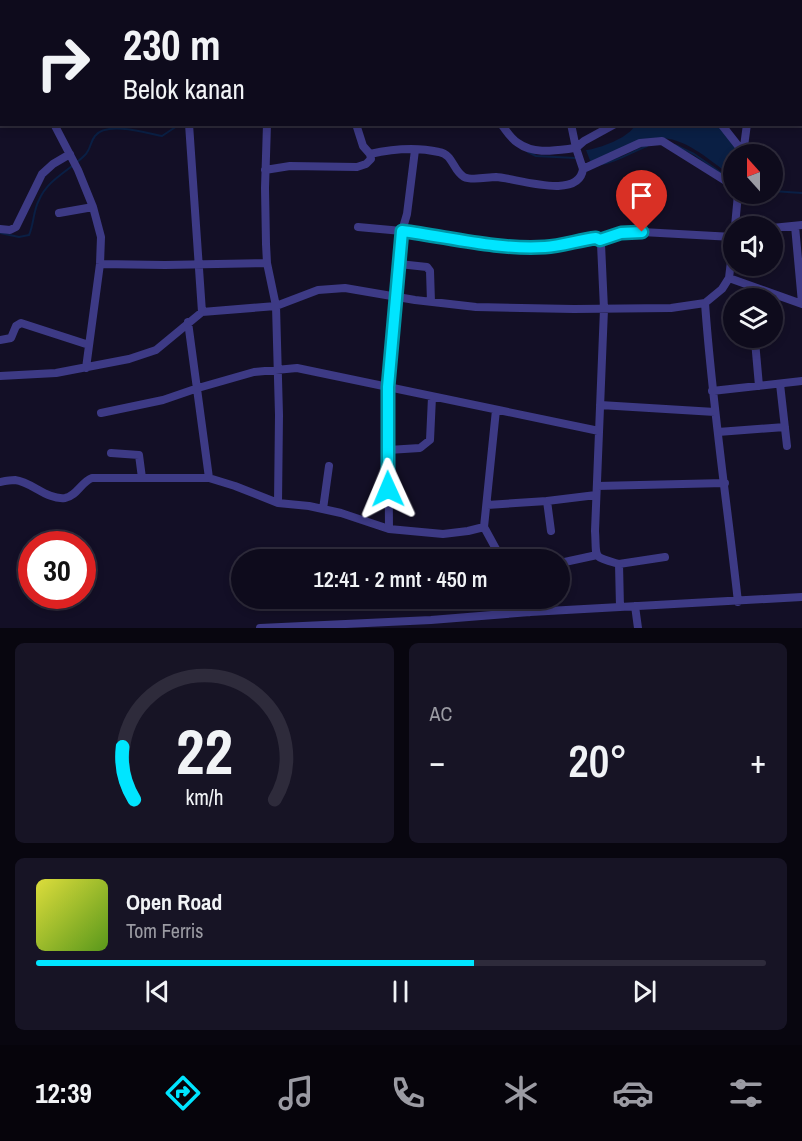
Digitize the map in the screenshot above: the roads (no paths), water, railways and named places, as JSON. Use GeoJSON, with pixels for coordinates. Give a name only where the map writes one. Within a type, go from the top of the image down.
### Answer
{"type":"FeatureCollection","features":[{"type":"Feature","properties":{"kind":"street"},"geometry":{"type":"LineString","coordinates":[[189,126],[202,312]]}},
{"type":"Feature","properties":{"kind":"street"},"geometry":{"type":"LineString","coordinates":[[267,126],[265,170],[267,263],[276,306],[278,503]]}},
{"type":"Feature","properties":{"kind":"street"},"geometry":{"type":"LineString","coordinates":[[265,170],[290,166],[357,167],[366,164],[371,159],[370,154],[360,140],[356,126]]}},
{"type":"Feature","properties":{"kind":"street"},"geometry":{"type":"LineString","coordinates":[[503,126],[517,143],[529,149],[544,151],[576,148],[611,126]]}},
{"type":"Feature","properties":{"kind":"street"},"geometry":{"type":"LineString","coordinates":[[370,154],[415,150],[437,151],[446,154],[466,178],[496,177],[560,187],[576,182],[582,175],[583,169],[571,126]]}},
{"type":"Feature","properties":{"kind":"street"},"geometry":{"type":"LineString","coordinates":[[723,126],[736,144]]}},
{"type":"Feature","properties":{"kind":"street"},"geometry":{"type":"LineString","coordinates":[[744,144],[747,126]]}},
{"type":"Feature","properties":{"kind":"street"},"geometry":{"type":"LineString","coordinates":[[59,127],[93,207],[101,237],[100,264],[86,368]]}},
{"type":"Feature","properties":{"kind":"street"},"geometry":{"type":"LineString","coordinates":[[583,169],[640,143],[662,141],[723,179]]}},
{"type":"Feature","properties":{"kind":"street"},"geometry":{"type":"LineString","coordinates":[[389,529],[388,387],[402,231],[415,150]]}},
{"type":"Feature","properties":{"kind":"street"},"geometry":{"type":"LineString","coordinates":[[0,229],[15,228],[42,174],[53,164],[73,159]]}},
{"type":"Feature","properties":{"kind":"street"},"geometry":{"type":"LineString","coordinates":[[60,213],[93,207]]}},
{"type":"Feature","properties":{"kind":"street"},"geometry":{"type":"LineString","coordinates":[[0,376],[34,376],[129,359],[156,350],[202,312],[276,306],[318,290],[330,288],[345,288],[477,307],[671,308],[705,303],[722,289],[729,278],[802,304],[799,226],[783,227]]}},
{"type":"Feature","properties":{"kind":"street"},"geometry":{"type":"LineString","coordinates":[[358,227],[402,231],[498,246],[532,248],[596,238],[600,240],[621,233],[723,236]]}},
{"type":"Feature","properties":{"kind":"street"},"geometry":{"type":"LineString","coordinates":[[600,240],[604,309],[597,490],[597,555],[600,560],[619,564],[665,557]]}},
{"type":"Feature","properties":{"kind":"street"},"geometry":{"type":"LineString","coordinates":[[100,264],[267,263]]}},
{"type":"Feature","properties":{"kind":"street"},"geometry":{"type":"LineString","coordinates":[[399,264],[427,267],[430,271],[430,302]]}},
{"type":"Feature","properties":{"kind":"street"},"geometry":{"type":"LineString","coordinates":[[705,303],[712,391],[738,602]]}},
{"type":"Feature","properties":{"kind":"street"},"geometry":{"type":"LineString","coordinates":[[188,322],[209,478]]}},
{"type":"Feature","properties":{"kind":"street"},"geometry":{"type":"LineString","coordinates":[[0,340],[11,338],[16,326],[21,323],[89,345]]}},
{"type":"Feature","properties":{"kind":"street"},"geometry":{"type":"LineString","coordinates":[[756,348],[759,386]]}},
{"type":"Feature","properties":{"kind":"street"},"geometry":{"type":"LineString","coordinates":[[100,413],[163,400],[254,372],[297,368],[599,431]]}},
{"type":"Feature","properties":{"kind":"street"},"geometry":{"type":"LineString","coordinates":[[712,391],[802,381]]}},
{"type":"Feature","properties":{"kind":"street"},"geometry":{"type":"LineString","coordinates":[[780,384],[787,446]]}},
{"type":"Feature","properties":{"kind":"street"},"geometry":{"type":"LineString","coordinates":[[388,450],[420,448],[430,440],[432,397]]}},
{"type":"Feature","properties":{"kind":"street"},"geometry":{"type":"LineString","coordinates":[[600,405],[715,412]]}},
{"type":"Feature","properties":{"kind":"street"},"geometry":{"type":"LineString","coordinates":[[496,410],[484,527],[496,549]]}},
{"type":"Feature","properties":{"kind":"street"},"geometry":{"type":"LineString","coordinates":[[718,432],[785,427]]}},
{"type":"Feature","properties":{"kind":"street"},"geometry":{"type":"LineString","coordinates":[[111,453],[139,455],[142,478]]}},
{"type":"Feature","properties":{"kind":"street"},"geometry":{"type":"LineString","coordinates":[[323,509],[329,466]]}},
{"type":"Feature","properties":{"kind":"street"},"geometry":{"type":"LineString","coordinates":[[0,482],[16,480],[56,497],[66,498],[72,496],[84,482],[92,478],[209,478],[278,503],[341,513],[389,529],[443,534],[484,527]]}},
{"type":"Feature","properties":{"kind":"street"},"geometry":{"type":"LineString","coordinates":[[487,505],[547,501],[597,490],[725,483]]}},
{"type":"Feature","properties":{"kind":"street"},"geometry":{"type":"LineString","coordinates":[[547,501],[551,531]]}},
{"type":"Feature","properties":{"kind":"street"},"geometry":{"type":"LineString","coordinates":[[570,561],[597,555]]}},
{"type":"Feature","properties":{"kind":"street"},"geometry":{"type":"LineString","coordinates":[[619,564],[620,607]]}},
{"type":"Feature","properties":{"kind":"street"},"geometry":{"type":"LineString","coordinates":[[260,628],[802,597]]}},
{"type":"Feature","properties":{"kind":"street"},"geometry":{"type":"LineString","coordinates":[[635,606],[638,628]]}},
{"type":"Feature","properties":{"kind":"water"},"geometry":{"type":"Polygon","coordinates":[[[634,126],[720,126],[735,144],[723,144],[723,170],[697,151],[678,141],[668,139],[658,139],[591,163],[586,150],[614,142],[634,126]]]}},
{"type":"Feature","properties":{"kind":"waterway"},"geometry":{"type":"LineString","coordinates":[[0,233],[19,237],[29,235],[37,204],[43,193],[53,181],[85,155],[93,138],[100,132],[108,129],[127,129],[162,136],[177,126]]}},
{"type":"Feature","properties":{"kind":"waterway"},"geometry":{"type":"LineString","coordinates":[[675,145],[694,154],[723,174]]}},
{"type":"Feature","properties":{"kind":"waterway"},"geometry":{"type":"LineString","coordinates":[[602,164],[647,146]]}},
{"type":"Feature","properties":{"kind":"waterway"},"geometry":{"type":"LineString","coordinates":[[528,152],[536,156],[575,158]]}},
{"type":"Feature","properties":{"kind":"waterway"},"geometry":{"type":"LineString","coordinates":[[783,192],[802,193]]}}]}
